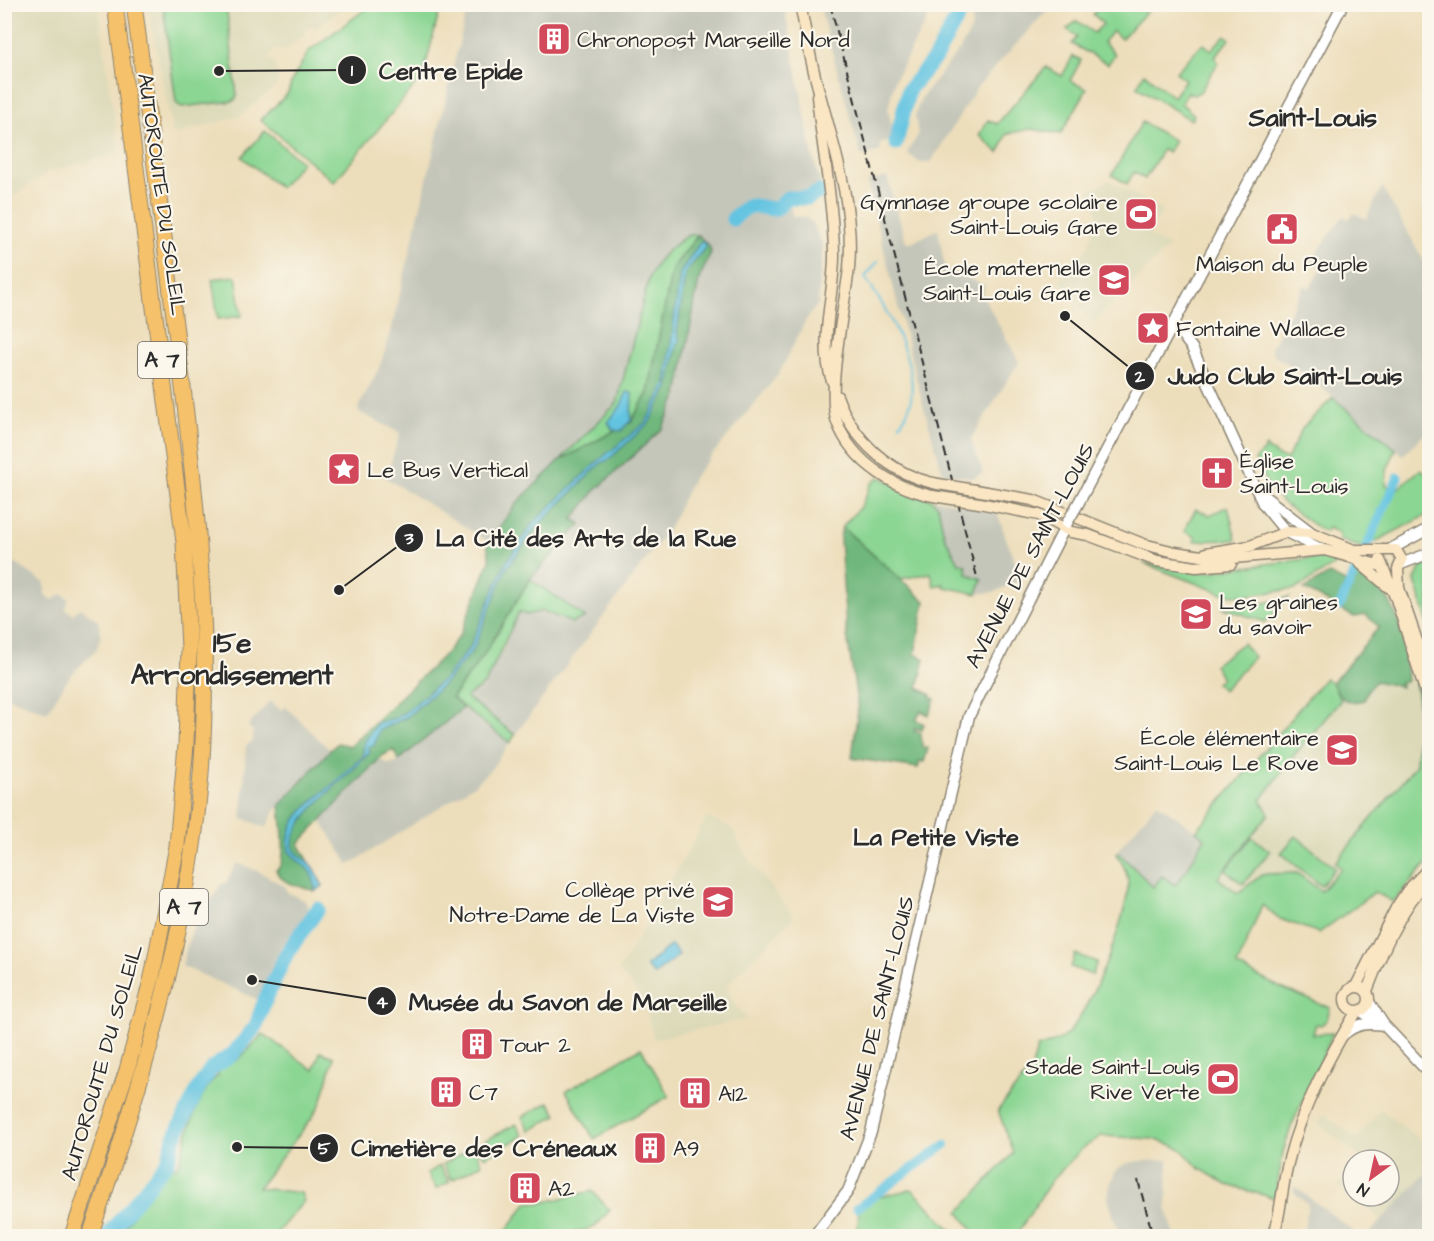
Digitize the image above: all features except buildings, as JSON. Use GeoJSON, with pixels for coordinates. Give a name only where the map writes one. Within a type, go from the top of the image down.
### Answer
{"type":"FeatureCollection","features":[{"type":"Feature","properties":{"kind":"highway","name":"AUTOROUTE DU SOLEIL"},"geometry":{"type":"LineString","coordinates":[[72,1236],[142,1017],[170,886],[181,811],[186,745],[189,648],[184,542],[115,4]]}},
{"type":"Feature","properties":{"kind":"highway","name":"AUTOROUTE DU SOLEIL"},"geometry":{"type":"LineString","coordinates":[[90,1236],[150,1052],[180,929],[200,783],[203,725],[205,623],[200,528],[134,4]]}},
{"type":"Feature","properties":{"kind":"main road"},"geometry":{"type":"LineString","coordinates":[[800,4],[842,179],[850,250],[834,389],[851,426],[874,453],[905,473],[938,484],[1033,500],[1143,544],[1191,555],[1222,559],[1264,557]]}},
{"type":"Feature","properties":{"kind":"main road"},"geometry":{"type":"LineString","coordinates":[[816,77],[821,137],[832,204],[834,254],[827,355],[834,389],[837,422],[859,456],[890,480],[924,495],[1030,512],[1128,552],[1182,566],[1212,566],[1325,550],[1391,571],[1400,566]]}},
{"type":"Feature","properties":{"kind":"main road"},"geometry":{"type":"LineString","coordinates":[[1191,555],[1250,546],[1286,532],[1312,533],[1341,547],[1367,552],[1388,550],[1401,556],[1399,588],[1430,679]]}},
{"type":"Feature","properties":{"kind":"main road"},"geometry":{"type":"LineString","coordinates":[[1388,550],[1380,558],[1382,567],[1396,599],[1430,706]]}},
{"type":"Feature","properties":{"kind":"main road"},"geometry":{"type":"LineString","coordinates":[[1356,561],[1386,584],[1396,599]]}},
{"type":"Feature","properties":{"kind":"main road"},"geometry":{"type":"LineString","coordinates":[[1345,1001],[1349,1008],[1362,1000],[1396,908],[1407,891],[1430,867]]}},
{"type":"Feature","properties":{"kind":"main road"},"geometry":{"type":"LineString","coordinates":[[1274,1236],[1288,1159],[1300,1122],[1404,911],[1416,892],[1430,879]]}},
{"type":"Feature","properties":{"kind":"main road"},"geometry":{"type":"LineString","coordinates":[[1340,1038],[1346,993],[1362,1000]]}},
{"type":"Feature","properties":{"kind":"main road"},"geometry":{"type":"LineString","coordinates":[[1278,1221],[1280,1236]]}},
{"type":"Feature","properties":{"kind":"street","name":"AVENUE DE SAINT-LOUIS"},"geometry":{"type":"LineString","coordinates":[[814,1236],[842,1201],[859,1165],[882,1091],[969,716],[1066,526],[1343,4]]}},
{"type":"Feature","properties":{"kind":"street"},"geometry":{"type":"LineString","coordinates":[[1174,324],[1192,348],[1263,504],[1286,532],[1310,546],[1325,550]]}},
{"type":"Feature","properties":{"kind":"street"},"geometry":{"type":"LineString","coordinates":[[1254,488],[1312,533]]}},
{"type":"Feature","properties":{"kind":"street"},"geometry":{"type":"LineString","coordinates":[[1388,550],[1430,528]]}},
{"type":"Feature","properties":{"kind":"street"},"geometry":{"type":"LineString","coordinates":[[1400,566],[1430,553]]}},
{"type":"Feature","properties":{"kind":"street"},"geometry":{"type":"LineString","coordinates":[[1362,1000],[1430,1074]]}},
{"type":"Feature","properties":{"kind":"street"},"geometry":{"type":"LineString","coordinates":[[1340,1038],[1352,1027],[1361,1024],[1384,1026]]}},
{"type":"Feature","properties":{"kind":"shaded area"},"geometry":{"type":"Polygon","coordinates":[[[5,4],[98,5],[119,153],[48,172],[5,202],[5,4]]]}},
{"type":"Feature","properties":{"kind":"shaded area"},"geometry":{"type":"Polygon","coordinates":[[[148,5],[349,5],[316,27],[311,26],[305,30],[304,36],[284,50],[274,49],[268,59],[274,62],[279,81],[274,88],[240,116],[173,135],[148,5]]]}},
{"type":"Feature","properties":{"kind":"shaded area"},"geometry":{"type":"Polygon","coordinates":[[[468,5],[784,5],[813,157],[822,188],[787,195],[793,217],[804,217],[811,221],[823,245],[818,304],[806,320],[778,375],[693,478],[668,530],[515,735],[466,697],[501,654],[519,612],[527,615],[543,611],[572,623],[506,572],[515,558],[386,478],[400,433],[359,412],[358,408],[379,368],[390,336],[468,5]]]}},
{"type":"Feature","properties":{"kind":"shaded area"},"geometry":{"type":"Polygon","coordinates":[[[819,5],[935,5],[895,79],[888,109],[895,140],[880,143],[881,151],[861,156],[819,5]]]}},
{"type":"Feature","properties":{"kind":"shaded area"},"geometry":{"type":"Polygon","coordinates":[[[974,5],[1052,5],[978,86],[931,162],[920,163],[907,153],[918,135],[915,115],[921,98],[960,49],[971,30],[974,5]]]}},
{"type":"Feature","properties":{"kind":"shaded area"},"geometry":{"type":"Polygon","coordinates":[[[887,177],[906,242],[911,243],[938,229],[945,268],[985,286],[982,294],[1019,362],[971,439],[983,473],[972,478],[943,473],[922,401],[867,182],[887,177]]]}},
{"type":"Feature","properties":{"kind":"shaded area"},"geometry":{"type":"Polygon","coordinates":[[[1109,180],[1163,211],[1149,235],[1169,247],[1093,323],[1059,281],[1087,248],[1092,236],[1097,213],[1088,192],[1109,180]]]}},
{"type":"Feature","properties":{"kind":"shaded area"},"geometry":{"type":"Polygon","coordinates":[[[1382,187],[1429,270],[1429,430],[1403,455],[1310,378],[1274,355],[1271,348],[1304,285],[1310,288],[1321,268],[1312,263],[1314,257],[1343,216],[1349,219],[1354,213],[1366,219],[1382,187]]]}},
{"type":"Feature","properties":{"kind":"shaded area"},"geometry":{"type":"Polygon","coordinates":[[[931,499],[996,510],[1021,579],[995,592],[977,594],[982,579],[967,574],[959,563],[944,535],[938,506],[931,499]]]}},
{"type":"Feature","properties":{"kind":"shaded area"},"geometry":{"type":"Polygon","coordinates":[[[4,556],[45,583],[45,595],[53,600],[62,594],[69,599],[65,609],[73,614],[80,608],[98,620],[101,636],[96,650],[70,676],[47,712],[5,696],[4,556]]]}},
{"type":"Feature","properties":{"kind":"shaded area","name":"École élémentaire Saint-Louis Le Rove"},"geometry":{"type":"Polygon","coordinates":[[[1394,610],[1408,662],[1407,681],[1415,681],[1419,708],[1416,765],[1335,862],[1341,868],[1321,892],[1297,873],[1263,874],[1238,894],[1218,878],[1213,809],[1216,811],[1325,678],[1332,683],[1394,610]]]}},
{"type":"Feature","properties":{"kind":"shaded area"},"geometry":{"type":"Polygon","coordinates":[[[270,701],[281,710],[285,706],[330,750],[274,812],[266,828],[242,818],[246,746],[253,741],[253,731],[248,726],[270,701]]]}},
{"type":"Feature","properties":{"kind":"shaded area"},"geometry":{"type":"Polygon","coordinates":[[[463,708],[510,743],[491,769],[473,786],[349,865],[320,819],[380,759],[388,764],[397,762],[463,708]]]}},
{"type":"Feature","properties":{"kind":"shaded area"},"geometry":{"type":"Polygon","coordinates":[[[1157,803],[1205,837],[1194,855],[1189,870],[1175,885],[1153,888],[1119,853],[1115,853],[1157,803]]]}},
{"type":"Feature","properties":{"kind":"shaded area"},"geometry":{"type":"Polygon","coordinates":[[[707,818],[731,827],[743,852],[794,917],[726,986],[734,1004],[747,1019],[654,1039],[642,998],[619,971],[707,818]]]}},
{"type":"Feature","properties":{"kind":"shaded area"},"geometry":{"type":"Polygon","coordinates":[[[237,863],[258,871],[286,887],[287,892],[304,900],[311,911],[281,947],[259,1000],[182,966],[200,911],[208,905],[222,883],[225,884],[237,863]]]}},
{"type":"Feature","properties":{"kind":"shaded area"},"geometry":{"type":"Polygon","coordinates":[[[1380,1109],[1430,1147],[1429,1169],[1401,1201],[1401,1148],[1350,1148],[1318,1124],[1324,1114],[1357,1139],[1380,1109]]]}},
{"type":"Feature","properties":{"kind":"shaded area"},"geometry":{"type":"Polygon","coordinates":[[[1168,1160],[1167,1209],[1175,1236],[1120,1236],[1108,1199],[1116,1170],[1125,1164],[1140,1161],[1168,1160]]]}},
{"type":"Feature","properties":{"kind":"shaded area"},"geometry":{"type":"Polygon","coordinates":[[[1428,1171],[1429,1236],[1367,1236],[1393,1208],[1401,1208],[1401,1200],[1428,1171]]]}},
{"type":"Feature","properties":{"kind":"shaded area"},"geometry":{"type":"Polygon","coordinates":[[[1294,1186],[1360,1236],[1303,1236],[1308,1204],[1294,1192],[1294,1186]]]}},
{"type":"Feature","properties":{"kind":"shaded area"},"geometry":{"type":"Polygon","coordinates":[[[1366,1208],[1394,1208],[1383,1221],[1366,1208]]]}},
{"type":"Feature","properties":{"kind":"green space"},"geometry":{"type":"Polygon","coordinates":[[[163,5],[226,5],[237,96],[234,101],[181,107],[176,103],[163,5]]]}},
{"type":"Feature","properties":{"kind":"green space"},"geometry":{"type":"Polygon","coordinates":[[[371,5],[441,5],[423,76],[334,182],[261,120],[288,93],[292,80],[309,51],[371,5]]]}},
{"type":"Feature","properties":{"kind":"green space"},"geometry":{"type":"Polygon","coordinates":[[[1101,5],[1153,5],[1121,39],[1113,31],[1103,42],[1115,54],[1108,64],[1072,44],[1077,37],[1067,29],[1077,21],[1094,33],[1103,24],[1093,14],[1101,5]]]}},
{"type":"Feature","properties":{"kind":"green space"},"geometry":{"type":"Polygon","coordinates":[[[1225,35],[1230,39],[1215,56],[1218,63],[1200,92],[1194,95],[1188,92],[1181,103],[1194,115],[1191,120],[1137,87],[1144,73],[1173,97],[1185,80],[1176,72],[1203,43],[1211,50],[1225,35]]]}},
{"type":"Feature","properties":{"kind":"green space"},"geometry":{"type":"Polygon","coordinates":[[[1073,56],[1081,60],[1070,81],[1087,89],[1061,134],[1031,129],[1007,134],[999,153],[979,135],[988,120],[997,124],[1046,67],[1062,76],[1073,56]]]}},
{"type":"Feature","properties":{"kind":"green space"},"geometry":{"type":"Polygon","coordinates":[[[1142,122],[1175,141],[1168,152],[1163,149],[1145,179],[1134,172],[1127,184],[1112,175],[1142,122]]]}},
{"type":"Feature","properties":{"kind":"green space"},"geometry":{"type":"Polygon","coordinates":[[[265,131],[302,162],[280,188],[242,157],[265,131]]]}},
{"type":"Feature","properties":{"kind":"green space"},"geometry":{"type":"Polygon","coordinates":[[[689,235],[698,235],[672,269],[648,393],[631,422],[559,461],[617,403],[649,278],[665,253],[689,235]]]}},
{"type":"Feature","properties":{"kind":"green space"},"geometry":{"type":"Polygon","coordinates":[[[698,235],[709,246],[711,252],[699,279],[678,395],[662,429],[594,492],[573,519],[581,524],[530,579],[483,656],[452,697],[463,708],[399,760],[393,750],[382,756],[299,844],[323,886],[315,891],[282,879],[276,870],[280,866],[283,851],[280,805],[330,750],[338,743],[350,746],[447,652],[460,635],[490,560],[487,544],[517,503],[559,461],[631,422],[648,393],[672,269],[698,235]]]}},
{"type":"Feature","properties":{"kind":"green space"},"geometry":{"type":"Polygon","coordinates":[[[236,276],[242,316],[218,319],[212,279],[236,276]]]}},
{"type":"Feature","properties":{"kind":"green space"},"geometry":{"type":"Polygon","coordinates":[[[1333,398],[1396,449],[1387,470],[1386,485],[1397,489],[1421,469],[1429,476],[1429,514],[1363,548],[1339,540],[1339,534],[1329,528],[1324,532],[1284,504],[1268,486],[1255,460],[1266,447],[1277,456],[1287,459],[1303,427],[1333,398]]]}},
{"type":"Feature","properties":{"kind":"green space"},"geometry":{"type":"Polygon","coordinates":[[[879,477],[931,499],[938,506],[944,535],[959,563],[966,565],[967,574],[982,579],[977,594],[944,587],[944,584],[934,586],[931,573],[901,579],[842,527],[861,506],[871,484],[879,477]]]}},
{"type":"Feature","properties":{"kind":"green space"},"geometry":{"type":"Polygon","coordinates":[[[1228,506],[1236,540],[1194,541],[1196,537],[1184,531],[1196,509],[1210,515],[1228,506]]]}},
{"type":"Feature","properties":{"kind":"green space"},"geometry":{"type":"Polygon","coordinates":[[[842,527],[925,601],[915,654],[925,659],[918,688],[935,699],[929,715],[921,711],[916,720],[924,724],[922,730],[915,728],[914,731],[921,733],[922,747],[928,748],[924,762],[920,761],[918,768],[852,758],[858,708],[846,628],[840,538],[842,527]]]}},
{"type":"Feature","properties":{"kind":"green space"},"geometry":{"type":"Polygon","coordinates":[[[1320,557],[1341,561],[1296,589],[1240,596],[1221,593],[1143,563],[1206,572],[1320,557]]]}},
{"type":"Feature","properties":{"kind":"green space"},"geometry":{"type":"Polygon","coordinates":[[[1430,564],[1429,627],[1415,580],[1420,568],[1430,564]]]}},
{"type":"Feature","properties":{"kind":"green space"},"geometry":{"type":"Polygon","coordinates":[[[1358,569],[1372,580],[1391,604],[1401,633],[1407,681],[1400,683],[1401,687],[1376,681],[1368,689],[1364,700],[1352,702],[1341,697],[1332,683],[1379,627],[1366,615],[1354,617],[1304,589],[1329,574],[1351,585],[1358,569]]]}},
{"type":"Feature","properties":{"kind":"green space"},"geometry":{"type":"Polygon","coordinates":[[[530,579],[585,617],[572,623],[543,611],[526,615],[519,612],[485,684],[466,697],[515,735],[510,743],[452,698],[483,656],[530,579]]]}},
{"type":"Feature","properties":{"kind":"green space"},"geometry":{"type":"Polygon","coordinates":[[[1289,597],[1265,622],[1221,607],[1251,606],[1289,597]]]}},
{"type":"Feature","properties":{"kind":"green space"},"geometry":{"type":"Polygon","coordinates":[[[1243,643],[1254,657],[1223,690],[1216,683],[1222,678],[1214,665],[1243,643]]]}},
{"type":"Feature","properties":{"kind":"green space"},"geometry":{"type":"Polygon","coordinates":[[[1325,678],[1332,683],[1341,700],[1295,754],[1261,800],[1269,814],[1218,878],[1238,893],[1263,874],[1297,873],[1321,891],[1341,868],[1335,863],[1416,765],[1419,708],[1415,681],[1429,725],[1429,861],[1393,902],[1375,892],[1319,933],[1280,919],[1262,905],[1237,966],[1281,988],[1330,1008],[1327,1020],[1321,1025],[1316,1024],[1313,1034],[1333,1033],[1291,1127],[1283,1152],[1275,1198],[1227,1185],[1199,1168],[1181,1149],[1172,1145],[1153,1139],[1101,1136],[1082,1149],[1051,1181],[1017,1234],[973,1236],[975,1234],[959,1212],[1013,1153],[998,1110],[1032,1068],[1037,1048],[1063,1037],[1075,1024],[1096,986],[1115,939],[1127,898],[1128,883],[1125,868],[1116,854],[1119,853],[1153,887],[1162,876],[1175,885],[1205,838],[1196,831],[1325,678]]]}},
{"type":"Feature","properties":{"kind":"green space"},"geometry":{"type":"Polygon","coordinates":[[[1296,836],[1335,868],[1321,886],[1281,853],[1296,836]]]}},
{"type":"Feature","properties":{"kind":"green space"},"geometry":{"type":"Polygon","coordinates":[[[1252,837],[1270,851],[1243,884],[1225,870],[1252,837]]]}},
{"type":"Feature","properties":{"kind":"green space"},"geometry":{"type":"Polygon","coordinates":[[[1075,954],[1097,962],[1092,975],[1071,967],[1075,954]]]}},
{"type":"Feature","properties":{"kind":"green space"},"geometry":{"type":"Polygon","coordinates":[[[263,1034],[314,1070],[320,1052],[334,1057],[321,1103],[258,1188],[301,1193],[304,1201],[274,1236],[121,1236],[136,1209],[169,1165],[177,1167],[179,1164],[199,1103],[211,1082],[218,1076],[218,1070],[239,1059],[263,1034]]]}},
{"type":"Feature","properties":{"kind":"green space"},"geometry":{"type":"Polygon","coordinates":[[[641,1048],[669,1096],[594,1139],[566,1091],[641,1048]]]}},
{"type":"Feature","properties":{"kind":"green space"},"geometry":{"type":"Polygon","coordinates":[[[549,1102],[557,1115],[530,1131],[522,1117],[549,1102]]]}},
{"type":"Feature","properties":{"kind":"green space"},"geometry":{"type":"Polygon","coordinates":[[[516,1124],[523,1136],[485,1157],[475,1146],[516,1124]]]}},
{"type":"Feature","properties":{"kind":"green space"},"geometry":{"type":"Polygon","coordinates":[[[474,1147],[482,1164],[452,1180],[443,1164],[474,1147]]]}},
{"type":"Feature","properties":{"kind":"green space"},"geometry":{"type":"Polygon","coordinates":[[[440,1166],[449,1182],[436,1189],[427,1173],[440,1166]]]}},
{"type":"Feature","properties":{"kind":"green space"},"geometry":{"type":"Polygon","coordinates":[[[912,1189],[957,1236],[857,1236],[859,1209],[878,1197],[912,1189]]]}},
{"type":"Feature","properties":{"kind":"green space"},"geometry":{"type":"Polygon","coordinates":[[[592,1191],[610,1210],[595,1227],[568,1235],[502,1236],[528,1202],[541,1203],[592,1191]]]}},
{"type":"Feature","properties":{"kind":"water"},"geometry":{"type":"Polygon","coordinates":[[[701,241],[707,245],[685,273],[677,333],[680,342],[677,343],[668,387],[649,423],[608,460],[601,463],[535,529],[506,569],[473,650],[443,685],[405,718],[379,730],[374,746],[368,746],[370,752],[323,797],[301,823],[294,836],[293,847],[296,853],[312,866],[323,886],[315,891],[310,871],[289,851],[288,841],[294,823],[305,808],[363,757],[364,743],[377,723],[396,718],[408,710],[446,677],[470,647],[505,564],[532,524],[597,462],[646,422],[666,383],[680,273],[701,241]]]}},
{"type":"Feature","properties":{"kind":"water"},"geometry":{"type":"Polygon","coordinates":[[[627,392],[632,393],[631,420],[621,431],[613,430],[608,422],[620,407],[627,392]]]}},
{"type":"Feature","properties":{"kind":"water"},"geometry":{"type":"Polygon","coordinates":[[[671,945],[679,955],[654,975],[646,966],[671,945]]]}},
{"type":"Feature","properties":{"kind":"waterway"},"geometry":{"type":"LineString","coordinates":[[896,143],[909,89],[935,58],[965,4]]}},
{"type":"Feature","properties":{"kind":"waterway"},"geometry":{"type":"LineString","coordinates":[[733,219],[750,206],[776,209],[787,198],[808,198],[819,192]]}},
{"type":"Feature","properties":{"kind":"waterway"},"geometry":{"type":"LineString","coordinates":[[878,261],[865,277],[895,329],[910,369],[912,389],[909,408],[900,424]]}},
{"type":"Feature","properties":{"kind":"waterway"},"geometry":{"type":"LineString","coordinates":[[1339,607],[1398,477]]}},
{"type":"Feature","properties":{"kind":"waterway"},"geometry":{"type":"LineString","coordinates":[[107,1236],[168,1161],[174,1139],[200,1085],[212,1068],[233,1054],[256,1026],[287,953],[318,909]]}},
{"type":"Feature","properties":{"kind":"waterway"},"geometry":{"type":"LineString","coordinates":[[857,1208],[945,1145]]}},
{"type":"Feature","properties":{"kind":"railway"},"geometry":{"type":"LineString","coordinates":[[830,4],[977,577]]}},
{"type":"Feature","properties":{"kind":"railway"},"geometry":{"type":"LineString","coordinates":[[1138,1180],[1153,1236]]}},
{"type":"Feature","properties":{"kind":"place","name":"Chronopost Marseille Nord"},"geometry":{"type":"Point","coordinates":[554,39]}},
{"type":"Feature","properties":{"kind":"place","name":"Centre Epide"},"geometry":{"type":"Point","coordinates":[219,71]}},
{"type":"Feature","properties":{"kind":"place","name":"Gymnase groupe scolaire Saint-Louis Gare"},"geometry":{"type":"Point","coordinates":[1141,214]}},
{"type":"Feature","properties":{"kind":"place","name":"Maison du Peuple"},"geometry":{"type":"Point","coordinates":[1282,229]}},
{"type":"Feature","properties":{"kind":"place","name":"École maternelle Saint-Louis Gare"},"geometry":{"type":"Point","coordinates":[1114,280]}},
{"type":"Feature","properties":{"kind":"place","name":"Judo Club Saint-Louis"},"geometry":{"type":"Point","coordinates":[1065,316]}},
{"type":"Feature","properties":{"kind":"place","name":"Fontaine Wallace"},"geometry":{"type":"Point","coordinates":[1153,328]}},
{"type":"Feature","properties":{"kind":"place","name":"Le Bus Vertical"},"geometry":{"type":"Point","coordinates":[344,469]}},
{"type":"Feature","properties":{"kind":"place","name":"Église Saint-Louis"},"geometry":{"type":"Point","coordinates":[1217,473]}},
{"type":"Feature","properties":{"kind":"place","name":"La Cité des Arts de la Rue"},"geometry":{"type":"Point","coordinates":[339,590]}},
{"type":"Feature","properties":{"kind":"place","name":"Les graines du savoir"},"geometry":{"type":"Point","coordinates":[1196,614]}},
{"type":"Feature","properties":{"kind":"place","name":"École élémentaire Saint-Louis Le Rove"},"geometry":{"type":"Point","coordinates":[1342,750]}},
{"type":"Feature","properties":{"kind":"place","name":"Collège privé Notre-Dame de La Viste"},"geometry":{"type":"Point","coordinates":[718,902]}},
{"type":"Feature","properties":{"kind":"place","name":"Musée du Savon de Marseille"},"geometry":{"type":"Point","coordinates":[252,980]}},
{"type":"Feature","properties":{"kind":"place","name":"Tour 2"},"geometry":{"type":"Point","coordinates":[477,1044]}},
{"type":"Feature","properties":{"kind":"place","name":"Stade Saint-Louis Rive Verte"},"geometry":{"type":"Point","coordinates":[1223,1079]}},
{"type":"Feature","properties":{"kind":"place","name":"C7"},"geometry":{"type":"Point","coordinates":[446,1092]}},
{"type":"Feature","properties":{"kind":"place","name":"A12"},"geometry":{"type":"Point","coordinates":[695,1093]}},
{"type":"Feature","properties":{"kind":"place","name":"Cimetière des Créneaux"},"geometry":{"type":"Point","coordinates":[237,1147]}},
{"type":"Feature","properties":{"kind":"place","name":"A9"},"geometry":{"type":"Point","coordinates":[650,1148]}},
{"type":"Feature","properties":{"kind":"place","name":"A2"},"geometry":{"type":"Point","coordinates":[525,1188]}},
{"type":"Feature","properties":{"kind":"district","name":"Saint-Louis"},"geometry":{"type":"Point","coordinates":[1313,117]}},
{"type":"Feature","properties":{"kind":"district","name":"15e Arrondissement"},"geometry":{"type":"Point","coordinates":[232,658]}},
{"type":"Feature","properties":{"kind":"district","name":"La Petite Viste"},"geometry":{"type":"Point","coordinates":[936,837]}}]}
